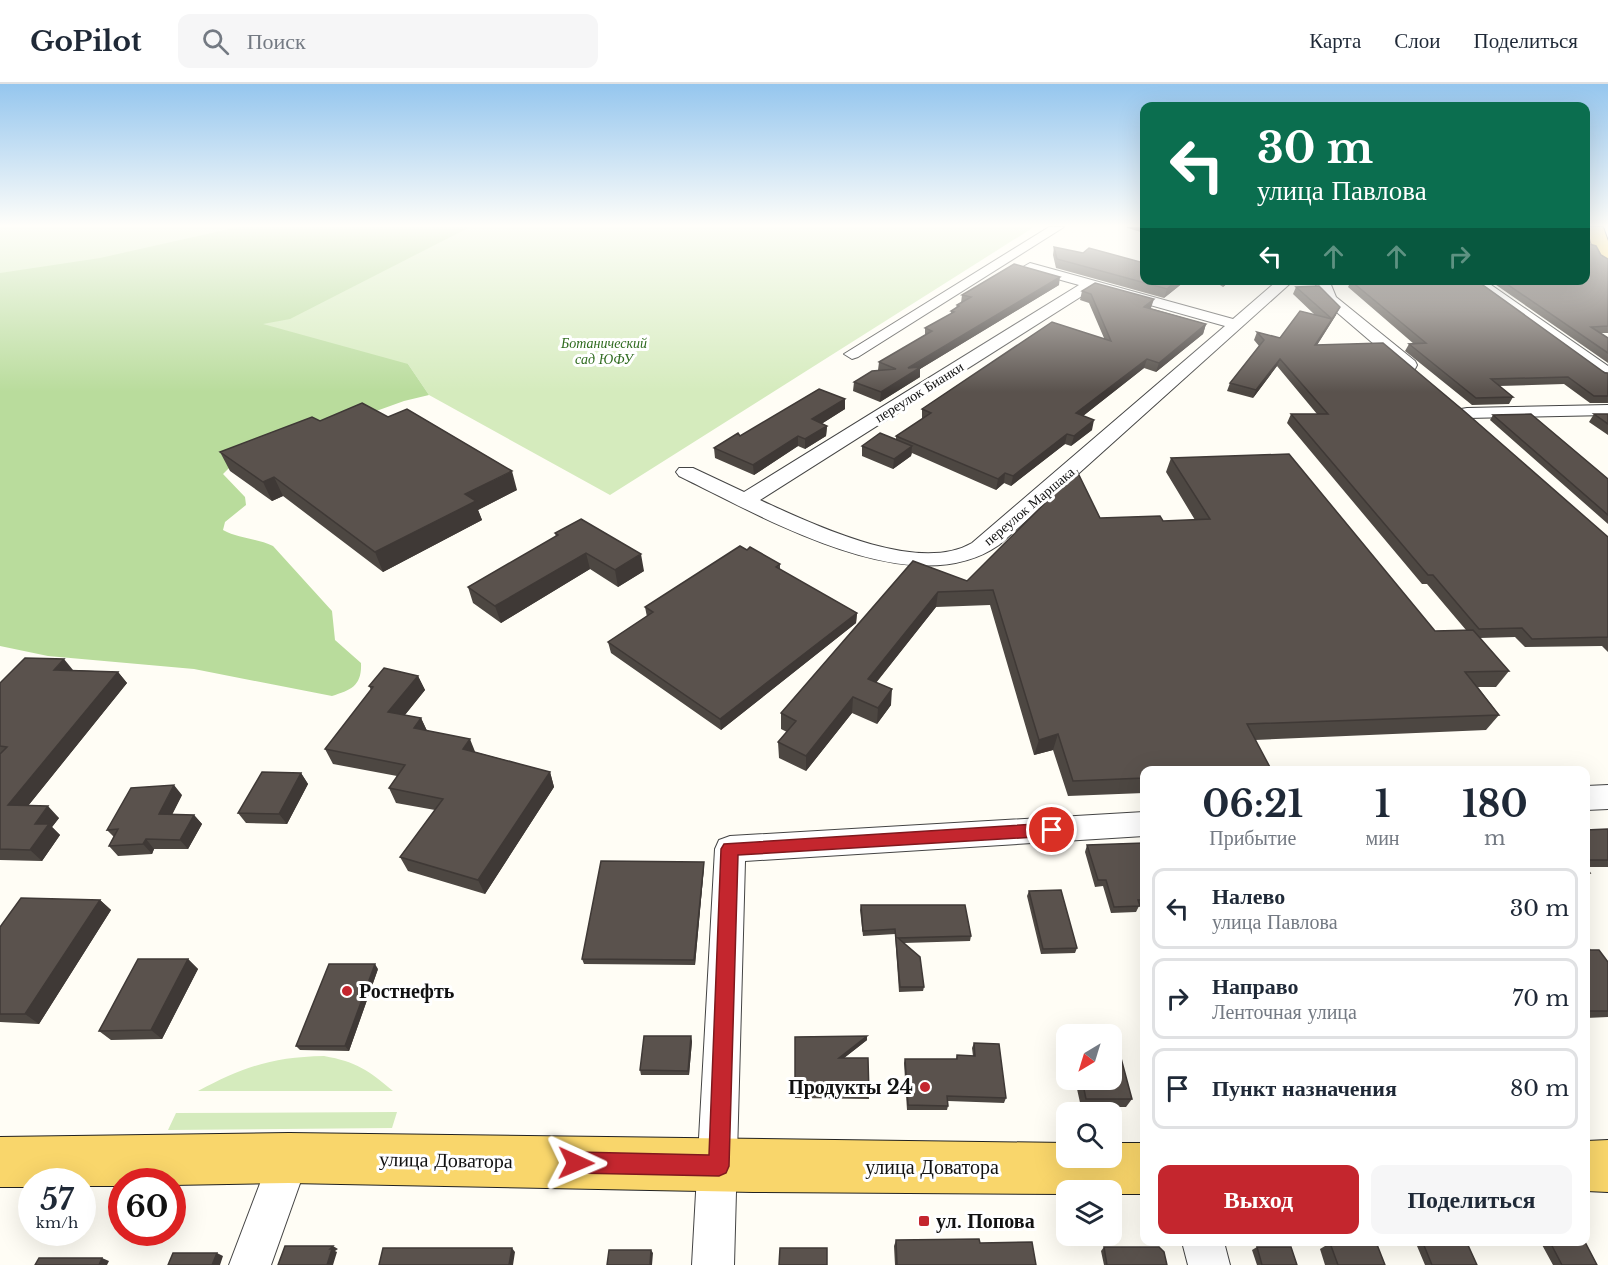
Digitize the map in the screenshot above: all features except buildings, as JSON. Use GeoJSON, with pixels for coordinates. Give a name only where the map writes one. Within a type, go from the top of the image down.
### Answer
{"type":"FeatureCollection","features":[{"type":"Feature","properties":{"kind":"main road","name":"улица Доватора"},"geometry":{"type":"LineString","coordinates":[[0,1162],[289,1158],[719,1166],[1140,1169]]}},
{"type":"Feature","properties":{"kind":"street"},"geometry":{"type":"LineString","coordinates":[[852,354],[969,282]]}},
{"type":"Feature","properties":{"kind":"street"},"geometry":{"type":"LineString","coordinates":[[1084,282],[1237,325]]}},
{"type":"Feature","properties":{"kind":"street","name":"переулок Бианки"},"geometry":{"type":"LineString","coordinates":[[746,500],[1091,284]]}},
{"type":"Feature","properties":{"kind":"street","name":"переулок Маршака"},"geometry":{"type":"LineString","coordinates":[[686,472],[830,539],[865,549],[913,559],[958,557],[974,552],[991,540],[1281,285]]}},
{"type":"Feature","properties":{"kind":"street"},"geometry":{"type":"LineString","coordinates":[[1323,285],[1331,300],[1422,376]]}},
{"type":"Feature","properties":{"kind":"street"},"geometry":{"type":"LineString","coordinates":[[1481,285],[1608,374]]}},
{"type":"Feature","properties":{"kind":"street"},"geometry":{"type":"LineString","coordinates":[[1449,398],[1485,429]]}},
{"type":"Feature","properties":{"kind":"street"},"geometry":{"type":"LineString","coordinates":[[1467,413],[1608,410]]}},
{"type":"Feature","properties":{"kind":"street"},"geometry":{"type":"LineString","coordinates":[[1590,798],[1608,797]]}},
{"type":"Feature","properties":{"kind":"street"},"geometry":{"type":"LineString","coordinates":[[713,1265],[719,1166],[730,849],[1140,824]]}},
{"type":"Feature","properties":{"kind":"street"},"geometry":{"type":"LineString","coordinates":[[250,1265],[289,1158]]}},
{"type":"Feature","properties":{"kind":"street"},"geometry":{"type":"LineString","coordinates":[[1204,1246],[1209,1265]]}},
{"type":"Feature","properties":{"kind":"green space","name":"Ботанический сад ЮФУ"},"geometry":{"type":"Polygon","coordinates":[[[0,282],[947,282],[610,495],[429,395],[408,364],[0,374],[0,282]]]}},
{"type":"Feature","properties":{"kind":"green space"},"geometry":{"type":"Polygon","coordinates":[[[0,282],[362,282],[290,319],[263,324],[408,364],[429,395],[404,401],[257,454],[232,465],[223,474],[245,497],[246,505],[225,522],[223,530],[273,546],[332,611],[335,640],[361,663],[360,677],[354,686],[332,696],[194,669],[48,656],[0,646],[0,282]]]}},
{"type":"Feature","properties":{"kind":"green space"},"geometry":{"type":"Polygon","coordinates":[[[324,1056],[362,1068],[393,1091],[198,1091],[258,1065],[273,1061],[324,1056]]]}},
{"type":"Feature","properties":{"kind":"green space"},"geometry":{"type":"Polygon","coordinates":[[[397,1112],[392,1128],[168,1130],[176,1113],[397,1112]]]}},
{"type":"Feature","properties":{"kind":"place","name":"Ростнефть"},"geometry":{"type":"Point","coordinates":[347,991]}},
{"type":"Feature","properties":{"kind":"place","name":"Продукты 24"},"geometry":{"type":"Point","coordinates":[925,1087]}},
{"type":"Feature","properties":{"kind":"place","name":"ул. Попова"},"geometry":{"type":"Point","coordinates":[924,1221]}},
{"type":"Feature","properties":{"kind":"route"},"geometry":{"type":"LineString","coordinates":[[576,1163],[719,1166],[730,849],[1052,830]]}}]}
